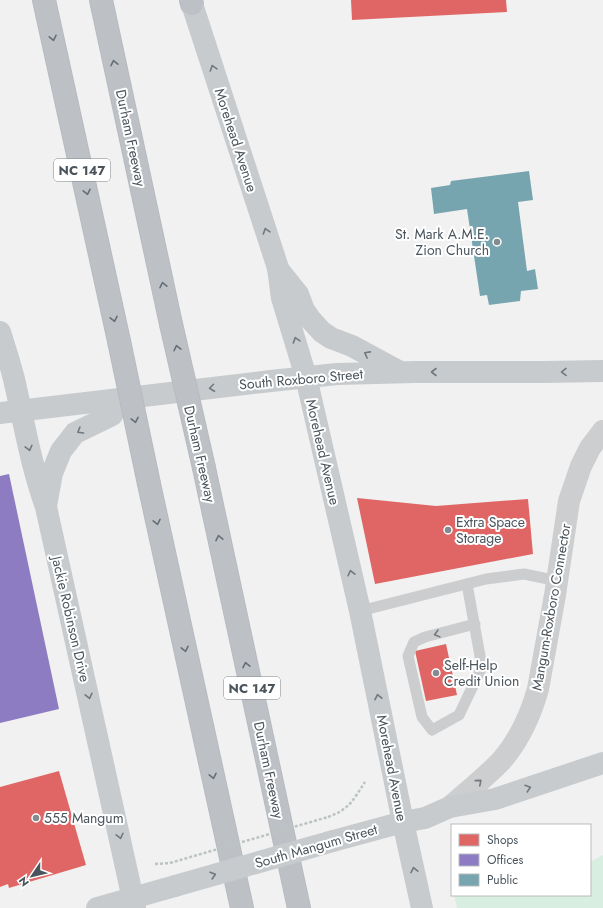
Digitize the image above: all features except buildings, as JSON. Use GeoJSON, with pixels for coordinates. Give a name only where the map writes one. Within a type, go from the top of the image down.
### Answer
{"type":"FeatureCollection","features":[{"type":"Feature","properties":{"kind":"highway","name":"NC 147"},"geometry":{"type":"LineString","coordinates":[[44,0],[242,908]]}},
{"type":"Feature","properties":{"kind":"highway","name":"Durham Freeway"},"geometry":{"type":"LineString","coordinates":[[101,0],[299,908]]}},
{"type":"Feature","properties":{"kind":"main road","name":"Morehead Avenue"},"geometry":{"type":"LineString","coordinates":[[191,2],[278,268],[282,298],[299,349],[360,611],[422,908]]}},
{"type":"Feature","properties":{"kind":"main road"},"geometry":{"type":"LineString","coordinates":[[278,268],[298,294],[304,310],[310,320],[322,332],[330,338],[352,346],[401,372]]}},
{"type":"Feature","properties":{"kind":"main road","name":"Jackie Robinson Drive"},"geometry":{"type":"LineString","coordinates":[[0,332],[14,378],[10,411],[46,507],[134,903]]}},
{"type":"Feature","properties":{"kind":"main road","name":"South Roxboro Street"},"geometry":{"type":"LineString","coordinates":[[10,411],[337,374],[401,372],[603,371]]}},
{"type":"Feature","properties":{"kind":"main road"},"geometry":{"type":"LineString","coordinates":[[46,507],[52,473],[61,451],[75,433],[112,415],[120,399]]}},
{"type":"Feature","properties":{"kind":"main road","name":"Mangum-Roxboro Connector"},"geometry":{"type":"LineString","coordinates":[[450,808],[488,774],[502,759],[517,739],[535,702],[558,581],[572,487],[590,448],[603,431]]}},
{"type":"Feature","properties":{"kind":"main road","name":"South Mangum Street"},"geometry":{"type":"LineString","coordinates":[[97,908],[134,903],[175,886],[403,822],[426,818],[450,808],[495,799],[603,763]]}},
{"type":"Feature","properties":{"kind":"lane"},"geometry":{"type":"LineString","coordinates":[[360,611],[486,578],[524,574],[558,581]]}},
{"type":"Feature","properties":{"kind":"lane"},"geometry":{"type":"LineString","coordinates":[[467,584],[475,624],[482,667],[459,715],[432,730],[422,717],[408,656],[414,642],[425,637],[475,624]]}},
{"type":"Feature","properties":{"kind":"path"},"geometry":{"type":"LineString","coordinates":[[155,864],[170,863],[340,813],[349,805],[365,782]]}},
{"type":"Feature","properties":{"kind":"green space"},"geometry":{"type":"Polygon","coordinates":[[[603,855],[603,908],[457,908],[454,896],[591,896],[591,861],[603,855]]]}},
{"type":"Feature","properties":{"kind":"place","name":"St. Mark A.M.E. Zion Church"},"geometry":{"type":"Point","coordinates":[497,242]}},
{"type":"Feature","properties":{"kind":"place","name":"Extra Space Storage"},"geometry":{"type":"Point","coordinates":[448,530]}},
{"type":"Feature","properties":{"kind":"place","name":"Self-Help Credit Union"},"geometry":{"type":"Point","coordinates":[436,673]}},
{"type":"Feature","properties":{"kind":"place","name":"555 Mangum"},"geometry":{"type":"Point","coordinates":[36,818]}}]}
